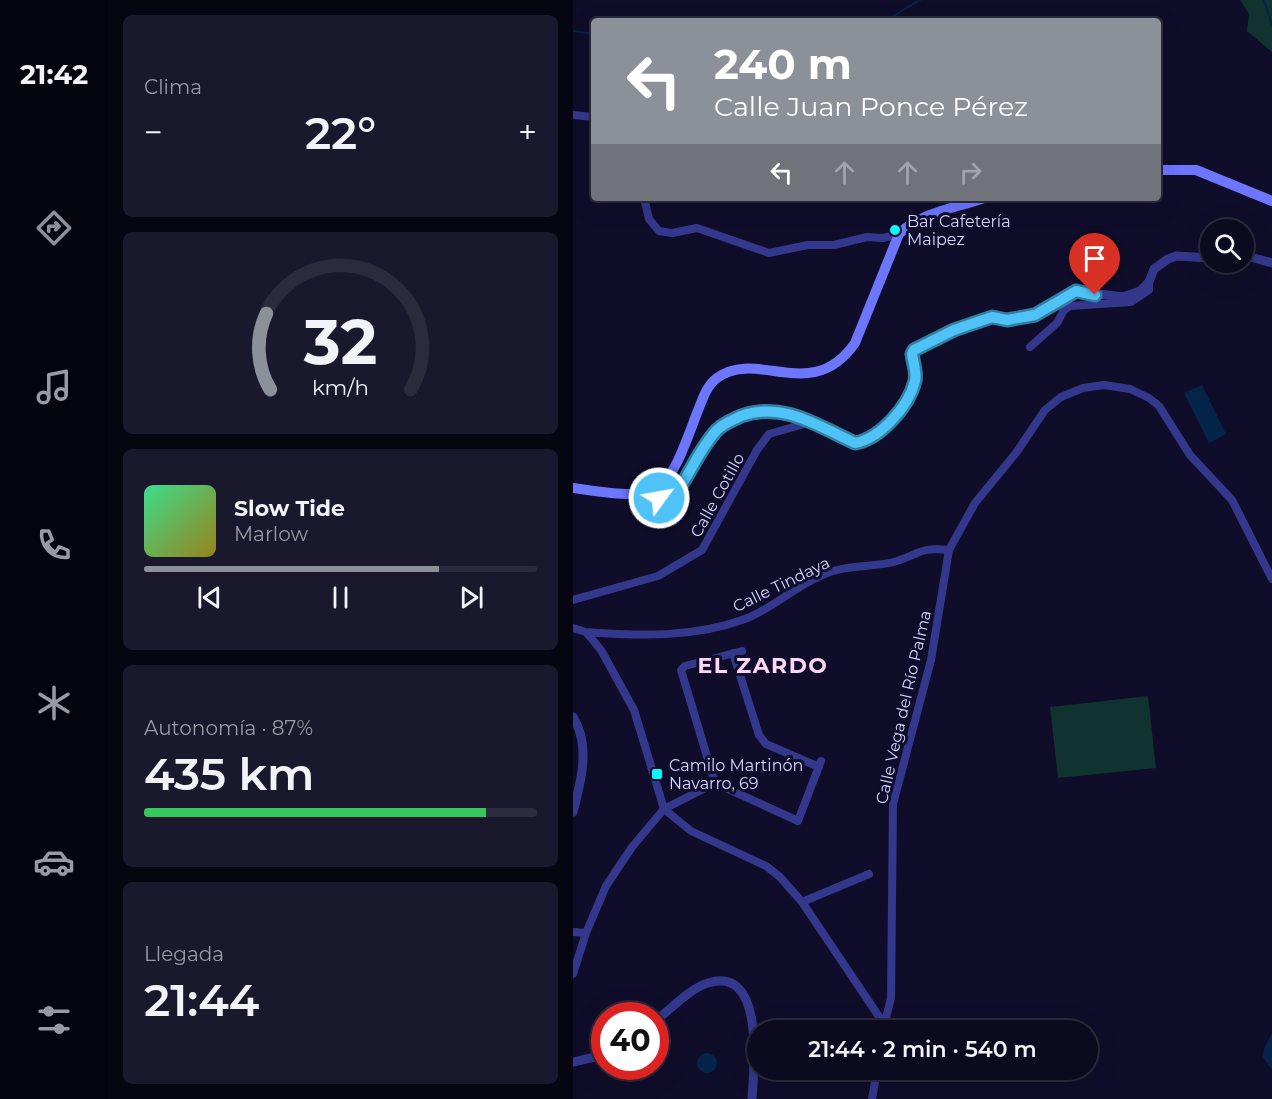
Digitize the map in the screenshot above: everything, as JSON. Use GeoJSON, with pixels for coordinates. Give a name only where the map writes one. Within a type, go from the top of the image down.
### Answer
{"type":"FeatureCollection","features":[{"type":"Feature","properties":{"kind":"main road"},"geometry":{"type":"LineString","coordinates":[[1161,170],[1196,170],[1272,201]]}},
{"type":"Feature","properties":{"kind":"main road"},"geometry":{"type":"LineString","coordinates":[[573,488],[618,495],[652,492],[672,474],[705,393],[717,378],[732,371],[742,370],[797,375],[833,364],[846,355],[855,343],[899,234],[907,226],[923,218],[975,201]]}},
{"type":"Feature","properties":{"kind":"street"},"geometry":{"type":"LineString","coordinates":[[573,115],[591,117]]}},
{"type":"Feature","properties":{"kind":"street"},"geometry":{"type":"LineString","coordinates":[[645,201],[649,219],[659,231],[672,233],[697,228],[769,253],[808,245],[834,245],[867,237],[883,238],[899,234]]}},
{"type":"Feature","properties":{"kind":"street"},"geometry":{"type":"LineString","coordinates":[[1030,347],[1057,323],[1070,306],[1131,302],[1149,290],[1149,282],[1154,269],[1168,259],[1176,256],[1200,257]]}},
{"type":"Feature","properties":{"kind":"street"},"geometry":{"type":"LineString","coordinates":[[1254,258],[1272,263]]}},
{"type":"Feature","properties":{"kind":"street"},"geometry":{"type":"LineString","coordinates":[[652,492],[659,498],[674,496],[719,428],[731,420],[750,413],[770,411],[794,414],[855,443],[864,441],[883,429],[906,401],[916,378],[912,354],[914,350],[954,330],[992,317],[1007,320],[1035,315],[1076,291],[1123,297],[1140,291],[1149,282]]}},
{"type":"Feature","properties":{"kind":"street","name":"Calle Vega del Río Palma"},"geometry":{"type":"LineString","coordinates":[[885,1020],[891,998],[893,804],[931,660],[949,550],[975,503],[1016,453],[1045,410],[1061,397],[1083,388],[1104,385],[1130,389],[1159,406],[1190,455],[1232,500],[1272,579]]}},
{"type":"Feature","properties":{"kind":"street","name":"Calle Cotillo"},"geometry":{"type":"LineString","coordinates":[[573,600],[658,576],[702,550],[757,450],[769,434],[811,422]]}},
{"type":"Feature","properties":{"kind":"street","name":"Calle Tindaya"},"geometry":{"type":"LineString","coordinates":[[573,628],[586,632],[640,636],[688,633],[749,617],[810,581],[838,569],[898,560],[930,548],[949,550]]}},
{"type":"Feature","properties":{"kind":"street"},"geometry":{"type":"LineString","coordinates":[[586,632],[601,650],[634,710],[664,809],[691,831],[766,866],[780,877],[802,902],[878,1020]]}},
{"type":"Feature","properties":{"kind":"street"},"geometry":{"type":"LineString","coordinates":[[733,653],[759,735],[766,744],[820,764],[798,821],[715,783],[681,670],[685,666],[733,653],[742,651]]}},
{"type":"Feature","properties":{"kind":"street"},"geometry":{"type":"LineString","coordinates":[[573,717],[581,735],[583,757],[573,812]]}},
{"type":"Feature","properties":{"kind":"street"},"geometry":{"type":"LineString","coordinates":[[573,974],[586,933],[606,886],[632,847],[664,809],[715,783]]}},
{"type":"Feature","properties":{"kind":"street"},"geometry":{"type":"LineString","coordinates":[[802,902],[869,874]]}},
{"type":"Feature","properties":{"kind":"street"},"geometry":{"type":"LineString","coordinates":[[573,932],[586,933]]}},
{"type":"Feature","properties":{"kind":"street"},"geometry":{"type":"LineString","coordinates":[[669,1011],[706,984],[720,980],[733,981],[743,990],[749,1005],[753,1034],[752,1099]]}},
{"type":"Feature","properties":{"kind":"street"},"geometry":{"type":"LineString","coordinates":[[573,1062],[591,1058]]}},
{"type":"Feature","properties":{"kind":"street"},"geometry":{"type":"LineString","coordinates":[[872,1099],[875,1080]]}},
{"type":"Feature","properties":{"kind":"green space"},"geometry":{"type":"Polygon","coordinates":[[[1240,0],[1272,0],[1272,52],[1247,31],[1249,14],[1240,0]]]}},
{"type":"Feature","properties":{"kind":"green space"},"geometry":{"type":"Polygon","coordinates":[[[1148,696],[1156,768],[1058,778],[1050,707],[1148,696]]]}},
{"type":"Feature","properties":{"kind":"water"},"geometry":{"type":"Polygon","coordinates":[[[1202,385],[1226,434],[1209,443],[1184,393],[1202,385]]]}},
{"type":"Feature","properties":{"kind":"water"},"geometry":{"type":"Polygon","coordinates":[[[1272,1033],[1272,1070],[1263,1057],[1264,1049],[1272,1033]]]}},
{"type":"Feature","properties":{"kind":"water"},"geometry":{"type":"Polygon","coordinates":[[[707,1053],[714,1056],[717,1063],[714,1070],[707,1073],[700,1070],[697,1063],[700,1056],[707,1053]]]}},
{"type":"Feature","properties":{"kind":"waterway"},"geometry":{"type":"LineString","coordinates":[[890,18],[920,0]]}},
{"type":"Feature","properties":{"kind":"waterway"},"geometry":{"type":"LineString","coordinates":[[1264,0],[1272,25]]}},
{"type":"Feature","properties":{"kind":"waterway"},"geometry":{"type":"LineString","coordinates":[[573,31],[591,34]]}},
{"type":"Feature","properties":{"kind":"place","name":"Bar Cafetería Maipez"},"geometry":{"type":"Point","coordinates":[895,230]}},
{"type":"Feature","properties":{"kind":"place","name":"Camilo Martinón Navarro, 69"},"geometry":{"type":"Point","coordinates":[657,774]}},
{"type":"Feature","properties":{"kind":"district","name":"EL ZARDO"},"geometry":{"type":"Point","coordinates":[763,665]}},
{"type":"Feature","properties":{"kind":"route"},"geometry":{"type":"LineString","coordinates":[[659,498],[674,496],[708,442],[719,428],[731,420],[750,413],[770,411],[794,414],[855,443],[864,441],[883,429],[913,389],[916,378],[912,354],[914,350],[954,330],[992,317],[1007,320],[1035,315],[1049,309],[1076,291],[1095,295]]}}]}
